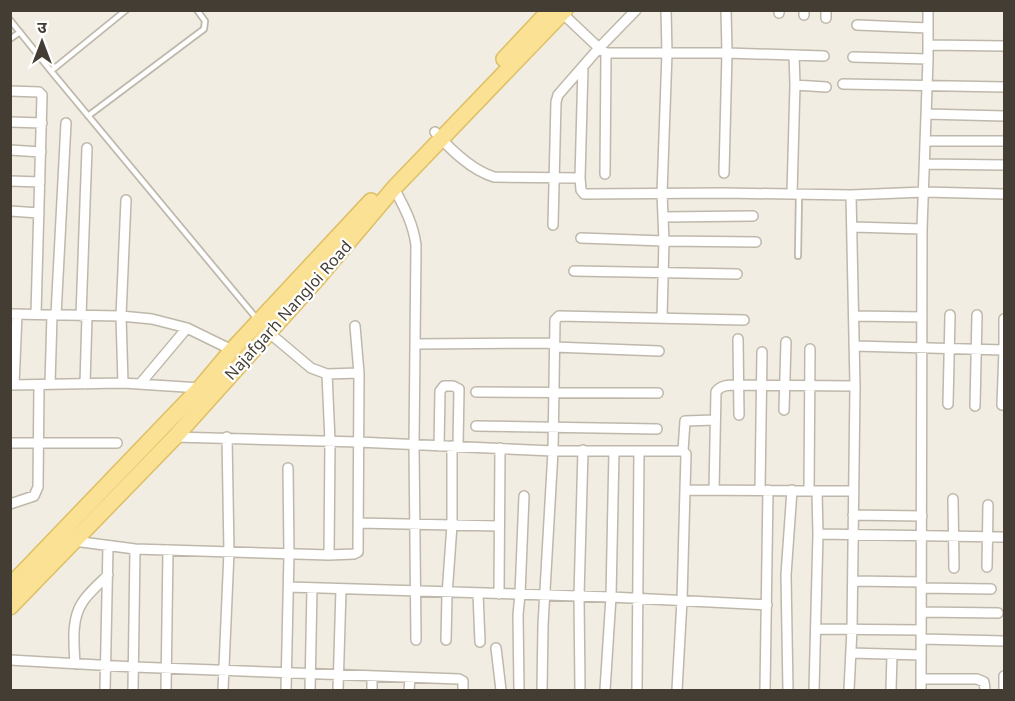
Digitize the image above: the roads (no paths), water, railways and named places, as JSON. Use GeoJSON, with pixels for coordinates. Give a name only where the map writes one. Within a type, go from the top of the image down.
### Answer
{"type":"FeatureCollection","features":[{"type":"Feature","properties":{"kind":"main road","name":"Najafgarh Nangloi Road"},"geometry":{"type":"LineString","coordinates":[[10,586],[69,536],[175,436],[264,326],[439,136],[559,11]]}},
{"type":"Feature","properties":{"kind":"main road","name":"Najafgarh Nangloi Road"},"geometry":{"type":"LineString","coordinates":[[10,607],[232,350],[264,326],[317,279],[439,136]]}},
{"type":"Feature","properties":{"kind":"street"},"geometry":{"type":"LineString","coordinates":[[553,225],[555,102],[561,90],[602,50],[636,10]]}},
{"type":"Feature","properties":{"kind":"street"},"geometry":{"type":"LineString","coordinates":[[662,318],[666,10]]}},
{"type":"Feature","properties":{"kind":"street"},"geometry":{"type":"LineString","coordinates":[[724,173],[726,10]]}},
{"type":"Feature","properties":{"kind":"street"},"geometry":{"type":"LineString","coordinates":[[921,690],[922,229],[928,10]]}},
{"type":"Feature","properties":{"kind":"street"},"geometry":{"type":"LineString","coordinates":[[559,11],[602,50],[824,56]]}},
{"type":"Feature","properties":{"kind":"street"},"geometry":{"type":"LineString","coordinates":[[857,25],[928,28]]}},
{"type":"Feature","properties":{"kind":"street"},"geometry":{"type":"LineString","coordinates":[[928,45],[1005,46]]}},
{"type":"Feature","properties":{"kind":"street"},"geometry":{"type":"LineString","coordinates":[[602,50],[605,174]]}},
{"type":"Feature","properties":{"kind":"street"},"geometry":{"type":"LineString","coordinates":[[794,55],[795,194]]}},
{"type":"Feature","properties":{"kind":"street"},"geometry":{"type":"LineString","coordinates":[[853,57],[928,59]]}},
{"type":"Feature","properties":{"kind":"street"},"geometry":{"type":"LineString","coordinates":[[583,67],[580,178],[581,190],[584,194],[851,195],[924,192],[1005,194]]}},
{"type":"Feature","properties":{"kind":"street"},"geometry":{"type":"LineString","coordinates":[[843,84],[1005,87]]}},
{"type":"Feature","properties":{"kind":"street"},"geometry":{"type":"LineString","coordinates":[[795,85],[826,87]]}},
{"type":"Feature","properties":{"kind":"street"},"geometry":{"type":"LineString","coordinates":[[10,91],[41,93],[36,314]]}},
{"type":"Feature","properties":{"kind":"street"},"geometry":{"type":"LineString","coordinates":[[926,114],[1005,116]]}},
{"type":"Feature","properties":{"kind":"street"},"geometry":{"type":"LineString","coordinates":[[10,122],[42,123]]}},
{"type":"Feature","properties":{"kind":"street"},"geometry":{"type":"LineString","coordinates":[[50,384],[66,123]]}},
{"type":"Feature","properties":{"kind":"street"},"geometry":{"type":"LineString","coordinates":[[439,136],[466,161],[486,175],[580,178]]}},
{"type":"Feature","properties":{"kind":"street"},"geometry":{"type":"LineString","coordinates":[[926,141],[1005,141]]}},
{"type":"Feature","properties":{"kind":"street"},"geometry":{"type":"LineString","coordinates":[[85,384],[87,148]]}},
{"type":"Feature","properties":{"kind":"street"},"geometry":{"type":"LineString","coordinates":[[10,150],[41,152]]}},
{"type":"Feature","properties":{"kind":"street"},"geometry":{"type":"LineString","coordinates":[[925,164],[1005,165]]}},
{"type":"Feature","properties":{"kind":"street"},"geometry":{"type":"LineString","coordinates":[[10,181],[40,182]]}},
{"type":"Feature","properties":{"kind":"street"},"geometry":{"type":"LineString","coordinates":[[394,188],[409,216],[416,244],[414,445],[416,640]]}},
{"type":"Feature","properties":{"kind":"street"},"geometry":{"type":"LineString","coordinates":[[849,690],[853,581],[855,387],[851,195]]}},
{"type":"Feature","properties":{"kind":"street"},"geometry":{"type":"LineString","coordinates":[[123,383],[121,316],[126,200]]}},
{"type":"Feature","properties":{"kind":"street"},"geometry":{"type":"LineString","coordinates":[[10,211],[39,213]]}},
{"type":"Feature","properties":{"kind":"street"},"geometry":{"type":"LineString","coordinates":[[663,217],[753,216]]}},
{"type":"Feature","properties":{"kind":"street"},"geometry":{"type":"LineString","coordinates":[[853,227],[922,229]]}},
{"type":"Feature","properties":{"kind":"street"},"geometry":{"type":"LineString","coordinates":[[581,238],[756,242]]}},
{"type":"Feature","properties":{"kind":"street"},"geometry":{"type":"LineString","coordinates":[[574,271],[737,274]]}},
{"type":"Feature","properties":{"kind":"street"},"geometry":{"type":"LineString","coordinates":[[200,388],[123,383],[12,385],[14,314],[121,316],[152,319],[187,327],[232,350]]}},
{"type":"Feature","properties":{"kind":"street"},"geometry":{"type":"LineString","coordinates":[[948,404],[950,315]]}},
{"type":"Feature","properties":{"kind":"street"},"geometry":{"type":"LineString","coordinates":[[975,406],[977,315]]}},
{"type":"Feature","properties":{"kind":"street"},"geometry":{"type":"LineString","coordinates":[[542,690],[543,625],[554,427],[555,320],[559,316],[744,320]]}},
{"type":"Feature","properties":{"kind":"street"},"geometry":{"type":"LineString","coordinates":[[854,316],[922,317]]}},
{"type":"Feature","properties":{"kind":"street"},"geometry":{"type":"LineString","coordinates":[[1002,405],[1004,319]]}},
{"type":"Feature","properties":{"kind":"street"},"geometry":{"type":"LineString","coordinates":[[264,326],[311,368],[327,374],[359,373]]}},
{"type":"Feature","properties":{"kind":"street"},"geometry":{"type":"LineString","coordinates":[[69,536],[108,546],[135,549],[354,555],[358,552],[359,373],[355,326]]}},
{"type":"Feature","properties":{"kind":"street"},"geometry":{"type":"LineString","coordinates":[[140,384],[187,327]]}},
{"type":"Feature","properties":{"kind":"street"},"geometry":{"type":"LineString","coordinates":[[738,339],[738,415]]}},
{"type":"Feature","properties":{"kind":"street"},"geometry":{"type":"LineString","coordinates":[[784,410],[786,342]]}},
{"type":"Feature","properties":{"kind":"street"},"geometry":{"type":"LineString","coordinates":[[415,345],[554,345],[658,351]]}},
{"type":"Feature","properties":{"kind":"street"},"geometry":{"type":"LineString","coordinates":[[854,346],[1004,350]]}},
{"type":"Feature","properties":{"kind":"street"},"geometry":{"type":"LineString","coordinates":[[810,349],[813,491],[818,534],[814,690]]}},
{"type":"Feature","properties":{"kind":"street"},"geometry":{"type":"LineString","coordinates":[[762,352],[765,690]]}},
{"type":"Feature","properties":{"kind":"street"},"geometry":{"type":"LineString","coordinates":[[327,374],[330,441],[328,555]]}},
{"type":"Feature","properties":{"kind":"street"},"geometry":{"type":"LineString","coordinates":[[10,504],[34,495],[38,487],[39,385]]}},
{"type":"Feature","properties":{"kind":"street"},"geometry":{"type":"LineString","coordinates":[[714,490],[716,392],[718,388],[738,385],[855,387]]}},
{"type":"Feature","properties":{"kind":"street"},"geometry":{"type":"LineString","coordinates":[[439,446],[440,390],[444,386],[453,386],[459,389],[446,640]]}},
{"type":"Feature","properties":{"kind":"street"},"geometry":{"type":"LineString","coordinates":[[476,392],[658,393]]}},
{"type":"Feature","properties":{"kind":"street"},"geometry":{"type":"LineString","coordinates":[[677,690],[682,600],[685,421],[715,420]]}},
{"type":"Feature","properties":{"kind":"street"},"geometry":{"type":"LineString","coordinates":[[476,426],[657,429]]}},
{"type":"Feature","properties":{"kind":"street"},"geometry":{"type":"LineString","coordinates":[[175,436],[553,451],[683,451]]}},
{"type":"Feature","properties":{"kind":"street"},"geometry":{"type":"LineString","coordinates":[[223,690],[229,552],[227,437]]}},
{"type":"Feature","properties":{"kind":"street"},"geometry":{"type":"LineString","coordinates":[[10,443],[117,443]]}},
{"type":"Feature","properties":{"kind":"street"},"geometry":{"type":"LineString","coordinates":[[499,594],[500,448]]}},
{"type":"Feature","properties":{"kind":"street"},"geometry":{"type":"LineString","coordinates":[[580,690],[579,596],[583,450]]}},
{"type":"Feature","properties":{"kind":"street"},"geometry":{"type":"LineString","coordinates":[[605,690],[611,597],[614,451]]}},
{"type":"Feature","properties":{"kind":"street"},"geometry":{"type":"LineString","coordinates":[[637,690],[639,451]]}},
{"type":"Feature","properties":{"kind":"street"},"geometry":{"type":"LineString","coordinates":[[286,690],[289,587],[288,468]]}},
{"type":"Feature","properties":{"kind":"street"},"geometry":{"type":"LineString","coordinates":[[685,490],[853,491]]}},
{"type":"Feature","properties":{"kind":"street"},"geometry":{"type":"LineString","coordinates":[[788,690],[786,575],[792,490]]}},
{"type":"Feature","properties":{"kind":"street"},"geometry":{"type":"LineString","coordinates":[[519,690],[518,615],[524,496]]}},
{"type":"Feature","properties":{"kind":"street"},"geometry":{"type":"LineString","coordinates":[[953,499],[954,568]]}},
{"type":"Feature","properties":{"kind":"street"},"geometry":{"type":"LineString","coordinates":[[987,567],[988,505]]}},
{"type":"Feature","properties":{"kind":"street"},"geometry":{"type":"LineString","coordinates":[[853,515],[922,516]]}},
{"type":"Feature","properties":{"kind":"street"},"geometry":{"type":"LineString","coordinates":[[358,523],[500,526]]}},
{"type":"Feature","properties":{"kind":"street"},"geometry":{"type":"LineString","coordinates":[[818,534],[1005,537]]}},
{"type":"Feature","properties":{"kind":"street"},"geometry":{"type":"LineString","coordinates":[[105,690],[108,546]]}},
{"type":"Feature","properties":{"kind":"street"},"geometry":{"type":"LineString","coordinates":[[133,690],[135,549]]}},
{"type":"Feature","properties":{"kind":"street"},"geometry":{"type":"LineString","coordinates":[[166,690],[168,550]]}},
{"type":"Feature","properties":{"kind":"street"},"geometry":{"type":"LineString","coordinates":[[75,664],[74,636],[78,610],[108,575]]}},
{"type":"Feature","properties":{"kind":"street"},"geometry":{"type":"LineString","coordinates":[[853,581],[991,589]]}},
{"type":"Feature","properties":{"kind":"street"},"geometry":{"type":"LineString","coordinates":[[289,587],[638,598],[766,605]]}},
{"type":"Feature","properties":{"kind":"street"},"geometry":{"type":"LineString","coordinates":[[310,690],[312,588]]}},
{"type":"Feature","properties":{"kind":"street"},"geometry":{"type":"LineString","coordinates":[[338,690],[341,589]]}},
{"type":"Feature","properties":{"kind":"street"},"geometry":{"type":"LineString","coordinates":[[478,593],[480,642]]}},
{"type":"Feature","properties":{"kind":"street"},"geometry":{"type":"LineString","coordinates":[[921,612],[998,613]]}},
{"type":"Feature","properties":{"kind":"street"},"geometry":{"type":"LineString","coordinates":[[816,629],[852,629],[1005,641]]}},
{"type":"Feature","properties":{"kind":"street"},"geometry":{"type":"LineString","coordinates":[[496,648],[501,690]]}},
{"type":"Feature","properties":{"kind":"street"},"geometry":{"type":"LineString","coordinates":[[851,653],[921,655]]}},
{"type":"Feature","properties":{"kind":"street"},"geometry":{"type":"LineString","coordinates":[[891,690],[892,654]]}},
{"type":"Feature","properties":{"kind":"street"},"geometry":{"type":"LineString","coordinates":[[10,660],[462,680],[462,690]]}},
{"type":"Feature","properties":{"kind":"street"},"geometry":{"type":"LineString","coordinates":[[1004,690],[1005,676]]}},
{"type":"Feature","properties":{"kind":"street"},"geometry":{"type":"LineString","coordinates":[[372,677],[372,690]]}},
{"type":"Feature","properties":{"kind":"street"},"geometry":{"type":"LineString","coordinates":[[409,690],[410,678]]}},
{"type":"Feature","properties":{"kind":"street"},"geometry":{"type":"LineString","coordinates":[[438,690],[439,679]]}},
{"type":"Feature","properties":{"kind":"street"},"geometry":{"type":"LineString","coordinates":[[921,679],[976,679],[984,682],[985,690]]}},
{"type":"Feature","properties":{"kind":"lane"},"geometry":{"type":"LineString","coordinates":[[51,72],[126,10]]}},
{"type":"Feature","properties":{"kind":"lane"},"geometry":{"type":"LineString","coordinates":[[88,116],[204,29],[205,21],[197,10]]}},
{"type":"Feature","properties":{"kind":"lane"},"geometry":{"type":"LineString","coordinates":[[10,20],[264,326]]}},
{"type":"Feature","properties":{"kind":"lane"},"geometry":{"type":"LineString","coordinates":[[10,39],[20,32]]}},
{"type":"Feature","properties":{"kind":"lane"},"geometry":{"type":"LineString","coordinates":[[795,194],[798,256]]}}]}
